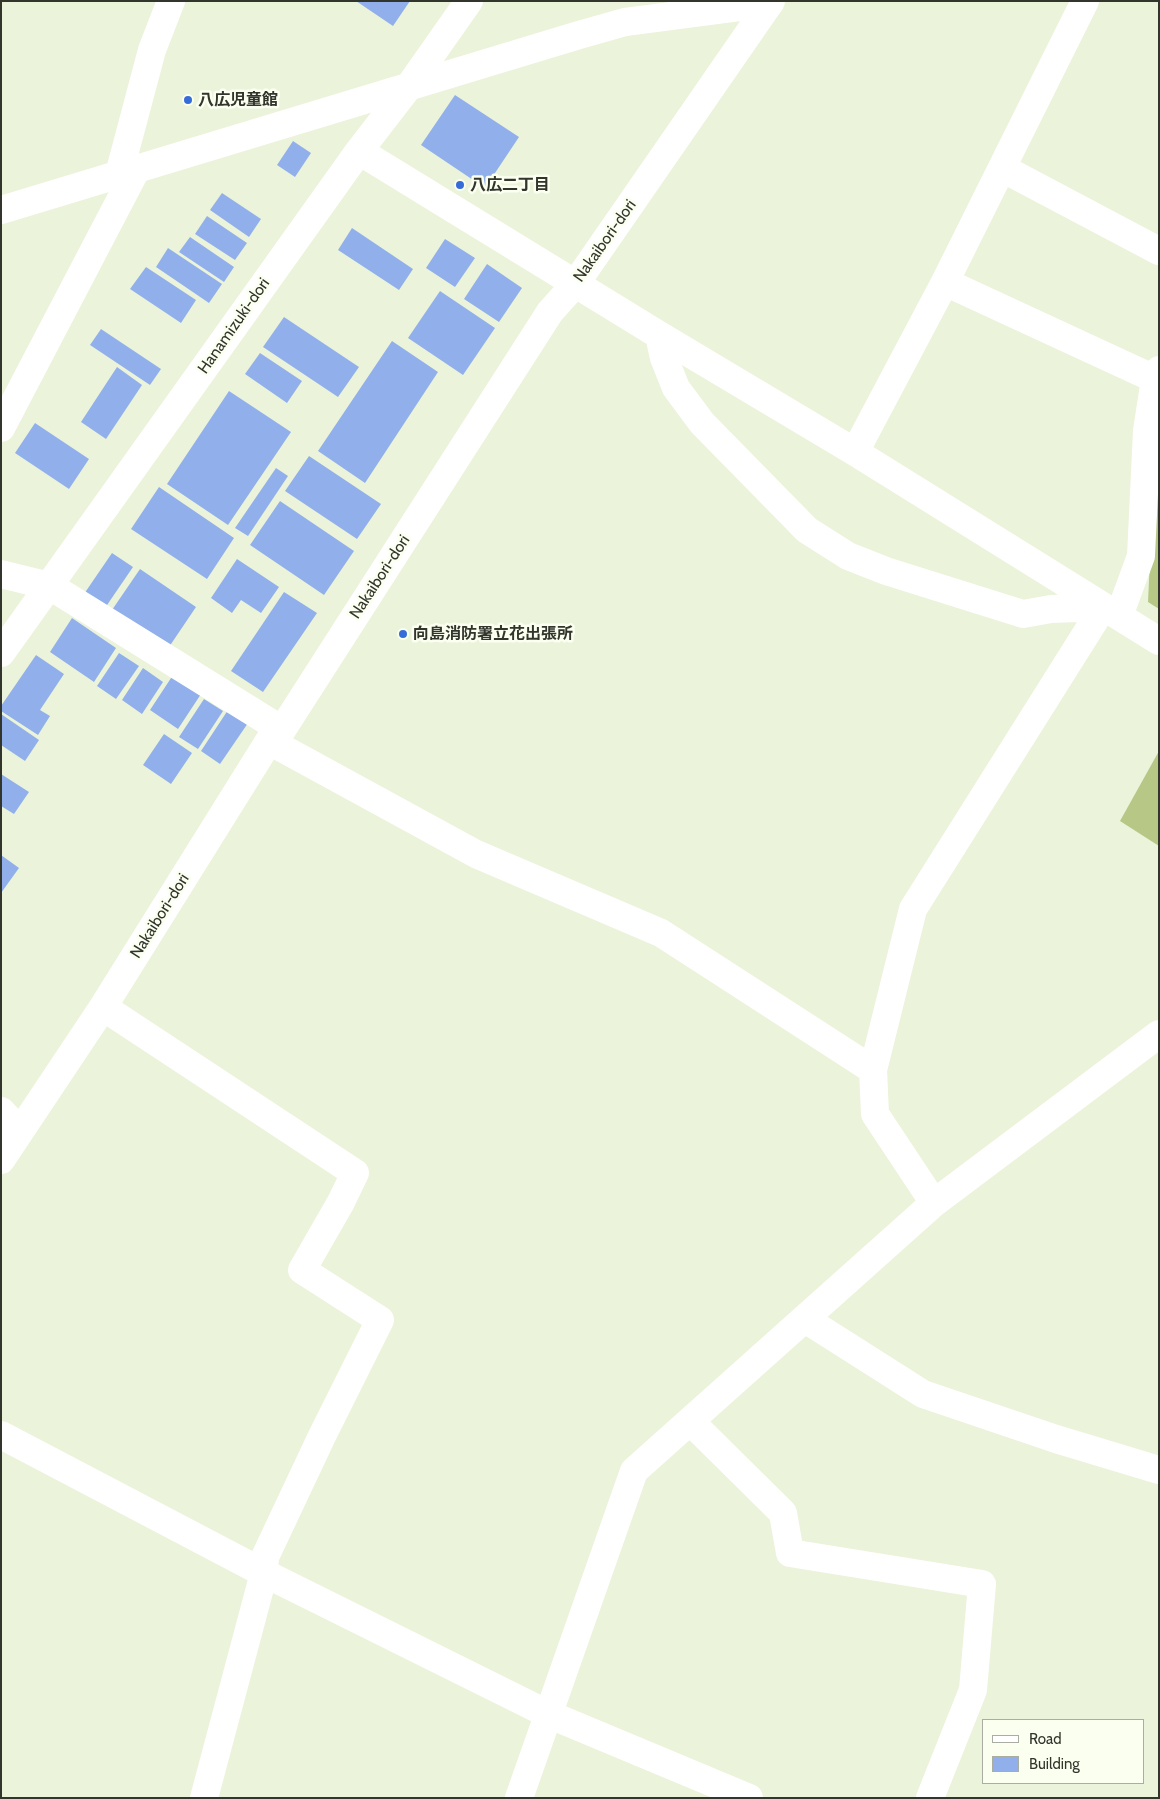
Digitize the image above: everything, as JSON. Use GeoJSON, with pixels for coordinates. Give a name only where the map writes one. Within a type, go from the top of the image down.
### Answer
{"type":"FeatureCollection","features":[{"type":"Feature","properties":{"kind":"street"},"geometry":{"type":"LineString","coordinates":[[1,428],[128,171],[152,50],[171,1]]}},
{"type":"Feature","properties":{"kind":"street","name":"Hanamizuki-dori"},"geometry":{"type":"LineString","coordinates":[[1,653],[358,152],[410,85],[469,1]]}},
{"type":"Feature","properties":{"kind":"street"},"geometry":{"type":"LineString","coordinates":[[855,452],[945,282],[1085,1]]}},
{"type":"Feature","properties":{"kind":"street"},"geometry":{"type":"LineString","coordinates":[[1,210],[410,85],[625,22],[771,2]]}},
{"type":"Feature","properties":{"kind":"street","name":"Nakaibori-dori"},"geometry":{"type":"LineString","coordinates":[[1,1160],[103,1007],[275,735],[550,312],[576,283],[771,2]]}},
{"type":"Feature","properties":{"kind":"street"},"geometry":{"type":"LineString","coordinates":[[358,152],[855,452],[1159,641]]}},
{"type":"Feature","properties":{"kind":"street"},"geometry":{"type":"LineString","coordinates":[[1002,168],[1159,251]]}},
{"type":"Feature","properties":{"kind":"street"},"geometry":{"type":"LineString","coordinates":[[934,1203],[875,1114],[873,1070],[913,909],[1111,612],[1141,556],[1147,430],[1157,375],[945,282]]}},
{"type":"Feature","properties":{"kind":"street"},"geometry":{"type":"LineString","coordinates":[[659,335],[664,358],[676,388],[702,423],[807,530],[848,556],[886,571],[1023,614],[1051,609],[1111,612]]}},
{"type":"Feature","properties":{"kind":"street"},"geometry":{"type":"LineString","coordinates":[[1,574],[50,586],[275,735],[476,854],[661,933],[873,1070]]}},
{"type":"Feature","properties":{"kind":"street"},"geometry":{"type":"LineString","coordinates":[[103,1007],[355,1173],[302,1270],[380,1320],[322,1436],[265,1557],[264,1573],[204,1798]]}},
{"type":"Feature","properties":{"kind":"street"},"geometry":{"type":"LineString","coordinates":[[519,1798],[634,1472],[934,1203],[1159,1034]]}},
{"type":"Feature","properties":{"kind":"street"},"geometry":{"type":"LineString","coordinates":[[1,1111],[20,1130]]}},
{"type":"Feature","properties":{"kind":"street"},"geometry":{"type":"LineString","coordinates":[[805,1319],[923,1394],[1056,1439],[1159,1470]]}},
{"type":"Feature","properties":{"kind":"street"},"geometry":{"type":"LineString","coordinates":[[690,1421],[784,1513],[790,1554],[982,1584],[973,1690],[930,1798]]}},
{"type":"Feature","properties":{"kind":"street"},"geometry":{"type":"LineString","coordinates":[[1,1435],[264,1573],[548,1714],[749,1798]]}},
{"type":"Feature","properties":{"kind":"green space"},"geometry":{"type":"Polygon","coordinates":[[[1159,423],[1159,609],[1148,602],[1156,432],[1159,423]]]}},
{"type":"Feature","properties":{"kind":"green space"},"geometry":{"type":"Polygon","coordinates":[[[1159,751],[1159,846],[1120,821],[1159,751]]]}},
{"type":"Feature","properties":{"kind":"building"},"geometry":{"type":"Polygon","coordinates":[[[356,1],[410,1],[393,26],[356,1]]]}},
{"type":"Feature","properties":{"kind":"building"},"geometry":{"type":"Polygon","coordinates":[[[455,95],[519,137],[485,188],[421,145],[455,95]]]}},
{"type":"Feature","properties":{"kind":"building"},"geometry":{"type":"Polygon","coordinates":[[[293,141],[311,153],[295,177],[277,165],[293,141]]]}},
{"type":"Feature","properties":{"kind":"building"},"geometry":{"type":"Polygon","coordinates":[[[222,193],[261,219],[249,237],[210,210],[222,193]]]}},
{"type":"Feature","properties":{"kind":"building"},"geometry":{"type":"Polygon","coordinates":[[[207,216],[247,243],[235,260],[195,234],[207,216]]]}},
{"type":"Feature","properties":{"kind":"building"},"geometry":{"type":"Polygon","coordinates":[[[352,228],[413,269],[399,290],[338,250],[352,228]]]}},
{"type":"Feature","properties":{"kind":"building"},"geometry":{"type":"Polygon","coordinates":[[[190,237],[234,267],[224,282],[179,252],[190,237]]]}},
{"type":"Feature","properties":{"kind":"building"},"geometry":{"type":"Polygon","coordinates":[[[445,239],[475,258],[455,287],[426,268],[445,239]]]}},
{"type":"Feature","properties":{"kind":"building"},"geometry":{"type":"Polygon","coordinates":[[[168,248],[222,284],[209,303],[156,267],[168,248]]]}},
{"type":"Feature","properties":{"kind":"building"},"geometry":{"type":"Polygon","coordinates":[[[487,264],[522,288],[499,322],[464,299],[487,264]]]}},
{"type":"Feature","properties":{"kind":"building"},"geometry":{"type":"Polygon","coordinates":[[[146,267],[196,300],[181,323],[130,289],[146,267]]]}},
{"type":"Feature","properties":{"kind":"building"},"geometry":{"type":"Polygon","coordinates":[[[440,291],[495,328],[463,375],[408,338],[440,291]]]}},
{"type":"Feature","properties":{"kind":"building"},"geometry":{"type":"Polygon","coordinates":[[[284,317],[359,367],[338,397],[263,347],[284,317]]]}},
{"type":"Feature","properties":{"kind":"building"},"geometry":{"type":"Polygon","coordinates":[[[101,329],[161,369],[150,385],[90,345],[101,329]]]}},
{"type":"Feature","properties":{"kind":"building"},"geometry":{"type":"Polygon","coordinates":[[[392,341],[438,372],[365,483],[318,451],[392,341]]]}},
{"type":"Feature","properties":{"kind":"building"},"geometry":{"type":"Polygon","coordinates":[[[260,353],[302,381],[287,403],[245,374],[260,353]]]}},
{"type":"Feature","properties":{"kind":"building"},"geometry":{"type":"Polygon","coordinates":[[[117,367],[142,385],[106,439],[81,422],[117,367]]]}},
{"type":"Feature","properties":{"kind":"building"},"geometry":{"type":"Polygon","coordinates":[[[229,391],[291,432],[228,525],[167,484],[229,391]]]}},
{"type":"Feature","properties":{"kind":"building"},"geometry":{"type":"Polygon","coordinates":[[[35,423],[89,459],[69,489],[15,453],[35,423]]]}},
{"type":"Feature","properties":{"kind":"building"},"geometry":{"type":"Polygon","coordinates":[[[309,456],[381,504],[357,539],[285,491],[309,456]]]}},
{"type":"Feature","properties":{"kind":"building"},"geometry":{"type":"Polygon","coordinates":[[[276,468],[288,476],[248,536],[235,528],[276,468]]]}},
{"type":"Feature","properties":{"kind":"building"},"geometry":{"type":"Polygon","coordinates":[[[159,487],[234,538],[207,579],[131,529],[159,487]]]}},
{"type":"Feature","properties":{"kind":"building"},"geometry":{"type":"Polygon","coordinates":[[[280,501],[354,551],[324,595],[250,545],[280,501]]]}},
{"type":"Feature","properties":{"kind":"building"},"geometry":{"type":"Polygon","coordinates":[[[112,553],[133,567],[105,608],[84,594],[112,553]]]}},
{"type":"Feature","properties":{"kind":"building"},"geometry":{"type":"Polygon","coordinates":[[[237,559],[279,587],[261,613],[241,600],[232,613],[211,598],[237,559]]]}},
{"type":"Feature","properties":{"kind":"building"},"geometry":{"type":"Polygon","coordinates":[[[140,569],[196,607],[169,647],[112,610],[140,569]]]}},
{"type":"Feature","properties":{"kind":"building"},"geometry":{"type":"Polygon","coordinates":[[[284,592],[317,613],[263,692],[231,671],[284,592]]]}},
{"type":"Feature","properties":{"kind":"building"},"geometry":{"type":"Polygon","coordinates":[[[72,618],[116,648],[94,682],[50,652],[72,618]]]}},
{"type":"Feature","properties":{"kind":"building"},"geometry":{"type":"Polygon","coordinates":[[[119,653],[139,666],[116,699],[97,686],[119,653]]]}},
{"type":"Feature","properties":{"kind":"building"},"geometry":{"type":"Polygon","coordinates":[[[36,655],[64,674],[40,710],[50,716],[38,735],[1,711],[1,706],[36,655]]]}},
{"type":"Feature","properties":{"kind":"building"},"geometry":{"type":"Polygon","coordinates":[[[143,668],[163,682],[142,714],[122,700],[143,668]]]}},
{"type":"Feature","properties":{"kind":"building"},"geometry":{"type":"Polygon","coordinates":[[[173,675],[201,694],[178,729],[150,710],[173,675]]]}},
{"type":"Feature","properties":{"kind":"building"},"geometry":{"type":"Polygon","coordinates":[[[204,699],[223,711],[198,749],[179,737],[204,699]]]}},
{"type":"Feature","properties":{"kind":"building"},"geometry":{"type":"Polygon","coordinates":[[[228,710],[248,723],[220,764],[201,751],[228,710]]]}},
{"type":"Feature","properties":{"kind":"building"},"geometry":{"type":"Polygon","coordinates":[[[1,714],[39,740],[25,761],[1,745],[1,714]]]}},
{"type":"Feature","properties":{"kind":"building"},"geometry":{"type":"Polygon","coordinates":[[[164,734],[192,753],[171,784],[143,765],[164,734]]]}},
{"type":"Feature","properties":{"kind":"building"},"geometry":{"type":"Polygon","coordinates":[[[1,774],[29,792],[14,814],[1,806],[1,774]]]}},
{"type":"Feature","properties":{"kind":"building"},"geometry":{"type":"Polygon","coordinates":[[[1,855],[19,868],[1,893],[1,855]]]}},
{"type":"Feature","properties":{"kind":"place","name":"八広児童館"},"geometry":{"type":"Point","coordinates":[188,100]}},
{"type":"Feature","properties":{"kind":"place","name":"八広二丁目"},"geometry":{"type":"Point","coordinates":[460,185]}},
{"type":"Feature","properties":{"kind":"place","name":"向島消防署立花出張所"},"geometry":{"type":"Point","coordinates":[403,634]}}]}
